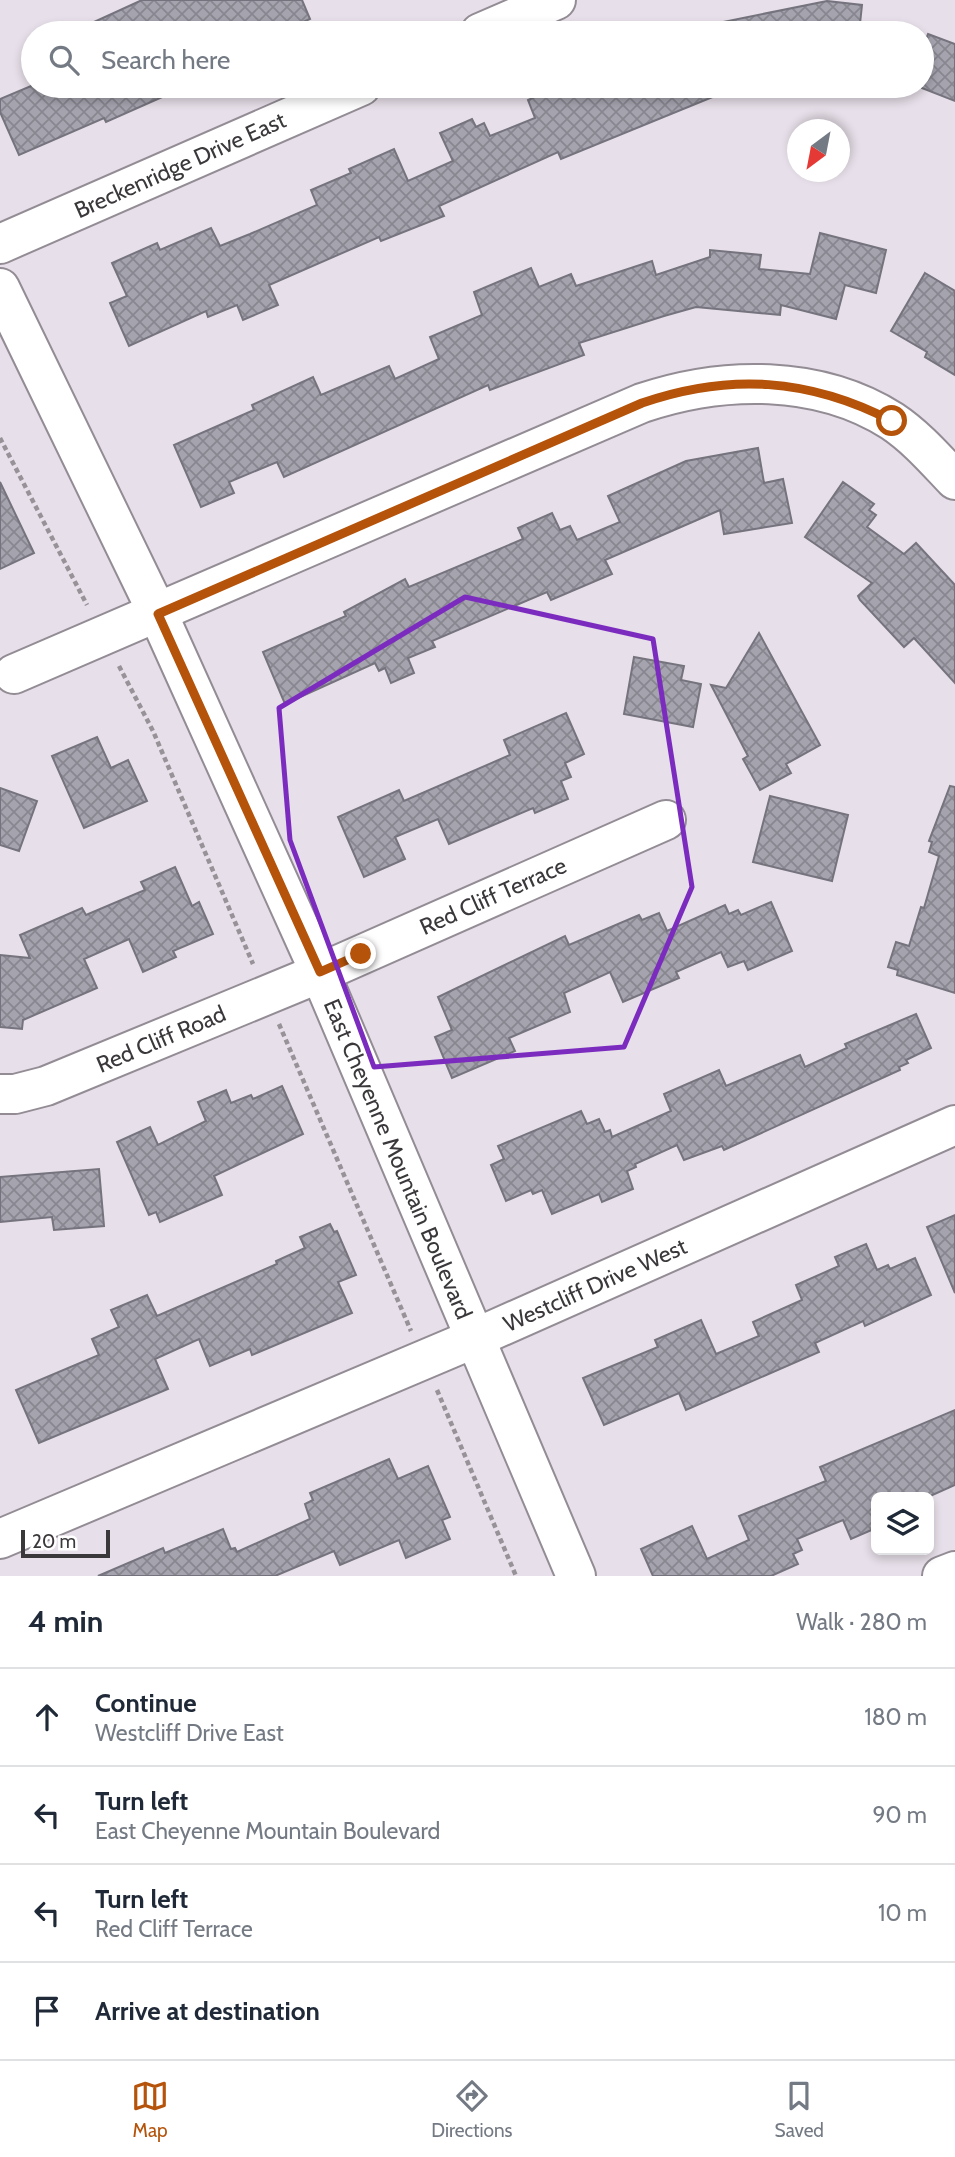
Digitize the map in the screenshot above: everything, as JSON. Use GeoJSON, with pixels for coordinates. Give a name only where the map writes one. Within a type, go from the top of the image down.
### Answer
{"type":"FeatureCollection","features":[{"type":"Feature","properties":{"kind":"street"},"geometry":{"type":"LineString","coordinates":[[508,21],[556,0]]}},
{"type":"Feature","properties":{"kind":"street","name":"Breckenridge Drive East"},"geometry":{"type":"LineString","coordinates":[[0,244],[334,98]]}},
{"type":"Feature","properties":{"kind":"street","name":"East Cheyenne Mountain Boulevard"},"geometry":{"type":"LineString","coordinates":[[0,288],[158,614],[320,972],[473,1339],[576,1576]]}},
{"type":"Feature","properties":{"kind":"street"},"geometry":{"type":"LineString","coordinates":[[14,674],[642,403],[676,391],[717,384],[750,383],[828,393],[892,421],[917,440],[955,480]]}},
{"type":"Feature","properties":{"kind":"street","name":"Red Cliff Terrace"},"geometry":{"type":"LineString","coordinates":[[320,972],[666,820]]}},
{"type":"Feature","properties":{"kind":"street","name":"Red Cliff Road"},"geometry":{"type":"LineString","coordinates":[[0,1094],[15,1094],[46,1086],[320,972]]}},
{"type":"Feature","properties":{"kind":"street","name":"Westcliff Drive West"},"geometry":{"type":"LineString","coordinates":[[0,1539],[473,1339],[955,1125]]}},
{"type":"Feature","properties":{"kind":"street"},"geometry":{"type":"LineString","coordinates":[[942,1576],[955,1571]]}},
{"type":"Feature","properties":{"kind":"highlighted area"},"geometry":{"type":"Polygon","coordinates":[[[465,597],[653,639],[692,887],[624,1047],[374,1067],[290,840],[279,708],[465,597]]]}},
{"type":"Feature","properties":{"kind":"building"},"geometry":{"type":"Polygon","coordinates":[[[142,0],[302,0],[310,19],[305,21],[96,21],[142,0]]]}},
{"type":"Feature","properties":{"kind":"building"},"geometry":{"type":"Polygon","coordinates":[[[827,1],[862,5],[860,21],[728,21],[827,1]]]}},
{"type":"Feature","properties":{"kind":"building"},"geometry":{"type":"Polygon","coordinates":[[[934,36],[955,44],[955,101],[934,93],[934,36]]]}},
{"type":"Feature","properties":{"kind":"building"},"geometry":{"type":"Polygon","coordinates":[[[21,90],[21,98],[160,98],[106,122],[104,118],[19,155],[0,112],[0,99],[21,90]]]}},
{"type":"Feature","properties":{"kind":"building"},"geometry":{"type":"Polygon","coordinates":[[[710,98],[561,159],[558,152],[439,206],[444,216],[381,241],[379,237],[269,285],[278,305],[243,320],[237,305],[208,317],[206,311],[129,346],[110,303],[127,296],[112,263],[157,243],[160,250],[211,228],[220,246],[250,234],[317,205],[311,190],[351,173],[349,169],[394,149],[408,181],[453,161],[440,133],[472,119],[476,127],[484,123],[490,136],[535,118],[528,100],[710,98]]]}},
{"type":"Feature","properties":{"kind":"building"},"geometry":{"type":"Polygon","coordinates":[[[820,233],[886,250],[876,293],[845,285],[836,319],[781,305],[780,315],[696,307],[664,316],[579,343],[584,355],[490,390],[488,385],[284,477],[277,462],[229,482],[234,493],[201,507],[174,445],[254,410],[252,405],[313,377],[321,395],[389,366],[395,379],[439,359],[430,337],[482,315],[474,292],[531,268],[539,287],[571,274],[576,286],[652,261],[656,275],[710,257],[710,250],[761,255],[759,269],[810,274],[820,233]]]}},
{"type":"Feature","properties":{"kind":"building"},"geometry":{"type":"Polygon","coordinates":[[[925,273],[955,291],[955,375],[925,357],[927,352],[891,331],[925,273]]]}},
{"type":"Feature","properties":{"kind":"building"},"geometry":{"type":"Polygon","coordinates":[[[758,448],[764,483],[783,479],[792,523],[724,534],[720,510],[605,560],[612,574],[551,600],[547,592],[432,641],[435,647],[408,658],[414,673],[391,683],[385,668],[379,671],[375,663],[285,704],[263,652],[346,616],[344,612],[405,579],[409,587],[523,539],[518,528],[552,513],[560,530],[570,526],[577,540],[620,522],[608,496],[686,461],[758,448]]]}},
{"type":"Feature","properties":{"kind":"building"},"geometry":{"type":"Polygon","coordinates":[[[0,482],[34,553],[0,569],[0,482]]]}},
{"type":"Feature","properties":{"kind":"building"},"geometry":{"type":"Polygon","coordinates":[[[843,482],[874,504],[869,510],[876,515],[867,527],[904,554],[916,543],[955,585],[955,683],[914,638],[904,647],[860,600],[858,596],[872,583],[805,537],[843,482]]]}},
{"type":"Feature","properties":{"kind":"building"},"geometry":{"type":"Polygon","coordinates":[[[759,633],[820,745],[786,764],[791,773],[760,790],[743,759],[748,756],[711,685],[726,688],[759,633]]]}},
{"type":"Feature","properties":{"kind":"building"},"geometry":{"type":"Polygon","coordinates":[[[634,657],[684,666],[681,680],[701,684],[693,727],[624,714],[634,657]]]}},
{"type":"Feature","properties":{"kind":"building"},"geometry":{"type":"Polygon","coordinates":[[[566,713],[584,754],[565,763],[571,777],[561,781],[568,799],[535,813],[533,808],[449,844],[438,819],[395,837],[405,859],[364,877],[338,817],[399,790],[404,801],[510,755],[504,740],[566,713]]]}},
{"type":"Feature","properties":{"kind":"building"},"geometry":{"type":"Polygon","coordinates":[[[97,737],[111,768],[128,760],[147,801],[84,828],[52,756],[97,737]]]}},
{"type":"Feature","properties":{"kind":"building"},"geometry":{"type":"Polygon","coordinates":[[[950,786],[955,787],[955,993],[897,975],[898,970],[888,967],[896,942],[909,946],[921,907],[924,908],[939,856],[929,852],[932,842],[929,841],[950,786]]]}},
{"type":"Feature","properties":{"kind":"building"},"geometry":{"type":"Polygon","coordinates":[[[0,788],[37,801],[19,851],[0,845],[0,788]]]}},
{"type":"Feature","properties":{"kind":"building"},"geometry":{"type":"Polygon","coordinates":[[[770,796],[848,815],[832,881],[753,862],[770,796]]]}},
{"type":"Feature","properties":{"kind":"building"},"geometry":{"type":"Polygon","coordinates":[[[175,867],[192,906],[199,902],[213,934],[173,951],[176,957],[143,972],[129,939],[84,959],[97,988],[23,1020],[22,1029],[0,1027],[0,955],[30,958],[20,935],[82,908],[86,915],[145,890],[141,882],[175,867]]]}},
{"type":"Feature","properties":{"kind":"building"},"geometry":{"type":"Polygon","coordinates":[[[771,902],[792,951],[748,970],[744,961],[728,967],[721,952],[676,972],[679,978],[623,1002],[610,972],[564,993],[570,1012],[509,1038],[515,1051],[452,1078],[435,1037],[452,1030],[438,997],[565,936],[569,945],[639,915],[642,920],[659,913],[667,931],[725,905],[729,914],[738,910],[741,915],[771,902]]]}},
{"type":"Feature","properties":{"kind":"building"},"geometry":{"type":"Polygon","coordinates":[[[916,1014],[931,1048],[906,1060],[908,1063],[899,1067],[900,1070],[724,1150],[722,1146],[684,1160],[677,1145],[635,1164],[636,1167],[627,1171],[633,1189],[602,1202],[599,1194],[552,1214],[542,1190],[533,1194],[531,1190],[506,1201],[491,1165],[504,1159],[498,1146],[581,1111],[587,1124],[599,1119],[605,1132],[610,1130],[612,1137],[671,1111],[664,1094],[719,1070],[726,1086],[800,1055],[805,1067],[847,1048],[845,1044],[916,1014]]]}},
{"type":"Feature","properties":{"kind":"building"},"geometry":{"type":"Polygon","coordinates":[[[282,1086],[303,1134],[214,1176],[222,1195],[160,1222],[156,1212],[149,1215],[117,1142],[150,1127],[158,1145],[206,1121],[198,1102],[226,1090],[231,1103],[251,1095],[253,1099],[282,1086]]]}},
{"type":"Feature","properties":{"kind":"building"},"geometry":{"type":"Polygon","coordinates":[[[99,1169],[104,1226],[54,1230],[52,1217],[0,1222],[0,1177],[99,1169]]]}},
{"type":"Feature","properties":{"kind":"building"},"geometry":{"type":"Polygon","coordinates":[[[955,1215],[955,1293],[927,1227],[955,1215]]]}},
{"type":"Feature","properties":{"kind":"building"},"geometry":{"type":"Polygon","coordinates":[[[330,1224],[334,1232],[337,1231],[356,1275],[338,1282],[352,1313],[252,1355],[250,1349],[210,1366],[199,1339],[155,1359],[168,1389],[39,1443],[16,1390],[99,1355],[92,1339],[119,1327],[111,1310],[147,1295],[157,1316],[277,1264],[276,1261],[305,1248],[300,1237],[330,1224]]]}},
{"type":"Feature","properties":{"kind":"building"},"geometry":{"type":"Polygon","coordinates":[[[866,1244],[877,1270],[888,1265],[890,1269],[915,1258],[931,1295],[865,1326],[863,1321],[815,1343],[819,1352],[686,1410],[679,1393],[604,1425],[583,1378],[658,1347],[655,1340],[701,1320],[716,1354],[759,1336],[753,1322],[802,1300],[796,1285],[839,1266],[835,1257],[866,1244]]]}},
{"type":"Feature","properties":{"kind":"building"},"geometry":{"type":"Polygon","coordinates":[[[955,1410],[955,1485],[934,1494],[934,1492],[871,1492],[871,1530],[851,1539],[843,1520],[797,1539],[802,1550],[793,1554],[798,1564],[771,1576],[653,1576],[641,1549],[692,1526],[707,1559],[749,1540],[739,1516],[826,1481],[820,1467],[955,1410]]]}},
{"type":"Feature","properties":{"kind":"building"},"geometry":{"type":"Polygon","coordinates":[[[389,1459],[398,1479],[428,1466],[450,1517],[442,1520],[450,1539],[406,1558],[399,1540],[340,1565],[334,1551],[275,1576],[98,1576],[163,1548],[165,1553],[223,1529],[231,1549],[235,1548],[237,1552],[310,1519],[305,1504],[313,1500],[310,1493],[389,1459]]]}},
{"type":"Feature","properties":{"kind":"route"},"geometry":{"type":"LineString","coordinates":[[361,954],[320,972],[158,614],[642,403],[676,391],[717,384],[750,383],[794,387],[828,393],[892,421]]}}]}
